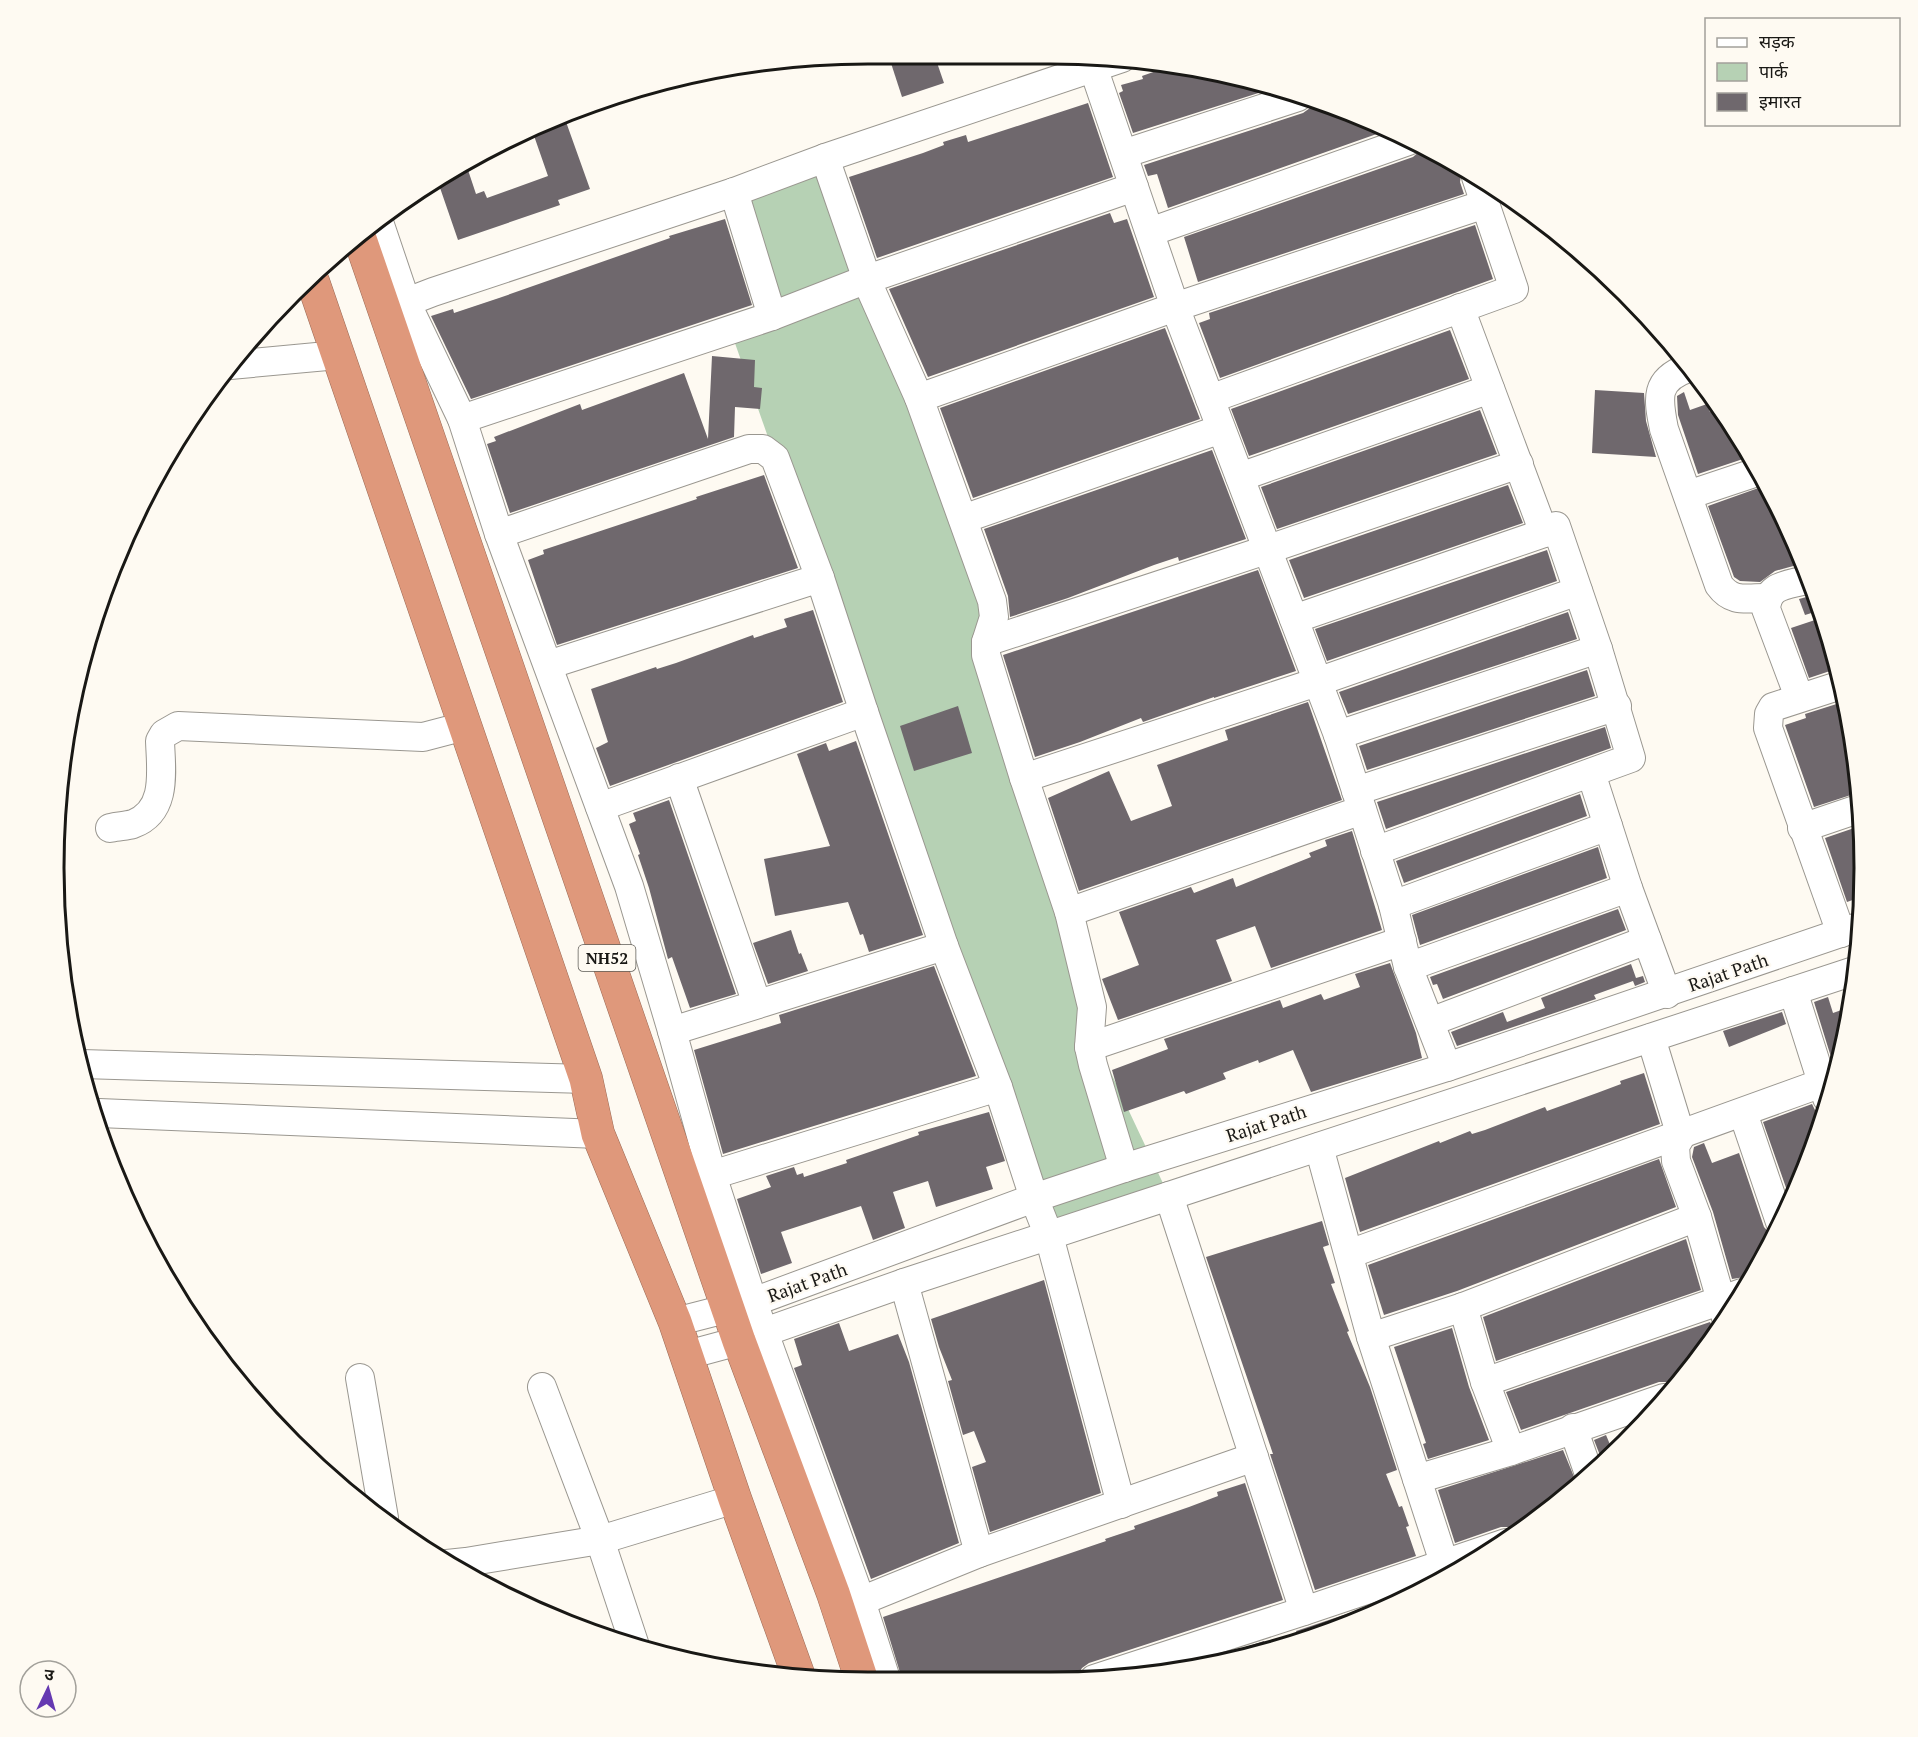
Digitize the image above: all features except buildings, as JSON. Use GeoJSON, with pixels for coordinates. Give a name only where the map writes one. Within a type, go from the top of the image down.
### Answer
{"type":"FeatureCollection","features":[{"type":"Feature","properties":{"kind":"highway","name":"NH52"},"geometry":{"type":"LineString","coordinates":[[363,244],[395,306],[741,1305],[859,1672]]}},
{"type":"Feature","properties":{"kind":"highway"},"geometry":{"type":"LineString","coordinates":[[314,286],[586,1079],[598,1134],[687,1355],[790,1668]]}},
{"type":"Feature","properties":{"kind":"street"},"geometry":{"type":"LineString","coordinates":[[395,306],[1098,66]]}},
{"type":"Feature","properties":{"kind":"street"},"geometry":{"type":"LineString","coordinates":[[1094,67],[1175,307],[1338,735],[1393,905],[1405,954],[1448,1066]]}},
{"type":"Feature","properties":{"kind":"street"},"geometry":{"type":"LineString","coordinates":[[1123,154],[1287,101]]}},
{"type":"Feature","properties":{"kind":"street"},"geometry":{"type":"LineString","coordinates":[[1150,232],[1399,144]]}},
{"type":"Feature","properties":{"kind":"street"},"geometry":{"type":"LineString","coordinates":[[825,159],[867,280],[919,398],[992,601],[994,617],[986,642],[986,655],[1023,778],[1069,912],[1092,1007],[1089,1047],[1124,1168]]}},
{"type":"Feature","properties":{"kind":"street"},"geometry":{"type":"LineString","coordinates":[[462,419],[772,316],[867,280],[1134,187]]}},
{"type":"Feature","properties":{"kind":"street"},"geometry":{"type":"LineString","coordinates":[[1210,399],[1514,289],[1480,190]]}},
{"type":"Feature","properties":{"kind":"street"},"geometry":{"type":"LineString","coordinates":[[734,192],[772,316]]}},
{"type":"Feature","properties":{"kind":"street"},"geometry":{"type":"LineString","coordinates":[[919,398],[1175,307],[1485,204]]}},
{"type":"Feature","properties":{"kind":"street"},"geometry":{"type":"LineString","coordinates":[[380,230],[395,306],[462,419],[499,534],[629,886],[711,1175],[741,1305]]}},
{"type":"Feature","properties":{"kind":"street"},"geometry":{"type":"LineString","coordinates":[[1460,308],[1544,533]]}},
{"type":"Feature","properties":{"kind":"street"},"geometry":{"type":"LineString","coordinates":[[243,364],[338,355]]}},
{"type":"Feature","properties":{"kind":"street"},"geometry":{"type":"LineString","coordinates":[[1681,372],[1666,379],[1660,390],[1659,406],[1664,429],[1719,585],[1726,596],[1739,599],[1767,598]]}},
{"type":"Feature","properties":{"kind":"street"},"geometry":{"type":"LineString","coordinates":[[1240,477],[1490,388]]}},
{"type":"Feature","properties":{"kind":"street"},"geometry":{"type":"LineString","coordinates":[[963,519],[1221,429]]}},
{"type":"Feature","properties":{"kind":"street"},"geometry":{"type":"LineString","coordinates":[[499,534],[748,449],[763,449],[775,458],[820,578],[944,946],[998,1087],[1034,1198],[1049,1236],[1121,1504]]}},
{"type":"Feature","properties":{"kind":"street"},"geometry":{"type":"LineString","coordinates":[[986,642],[1519,464]]}},
{"type":"Feature","properties":{"kind":"street"},"geometry":{"type":"LineString","coordinates":[[1688,495],[1750,474]]}},
{"type":"Feature","properties":{"kind":"street"},"geometry":{"type":"LineString","coordinates":[[1294,619],[1544,533],[1556,526],[1617,706],[1631,758],[1375,851]]}},
{"type":"Feature","properties":{"kind":"street"},"geometry":{"type":"LineString","coordinates":[[548,665],[820,578]]}},
{"type":"Feature","properties":{"kind":"street"},"geometry":{"type":"LineString","coordinates":[[1799,697],[1766,609],[1767,598],[1773,590],[1800,582]]}},
{"type":"Feature","properties":{"kind":"street"},"geometry":{"type":"LineString","coordinates":[[1023,778],[1317,682],[1578,591]]}},
{"type":"Feature","properties":{"kind":"street"},"geometry":{"type":"LineString","coordinates":[[1338,735],[1598,649]]}},
{"type":"Feature","properties":{"kind":"street"},"geometry":{"type":"LineString","coordinates":[[1832,687],[1773,707],[1769,714],[1768,728],[1802,828],[1850,930]]}},
{"type":"Feature","properties":{"kind":"street"},"geometry":{"type":"LineString","coordinates":[[1069,912],[1359,801],[1617,706]]}},
{"type":"Feature","properties":{"kind":"street"},"geometry":{"type":"LineString","coordinates":[[600,807],[864,712]]}},
{"type":"Feature","properties":{"kind":"street"},"geometry":{"type":"LineString","coordinates":[[110,828],[134,824],[155,807],[160,793],[160,741],[164,734],[178,726],[423,737],[465,726]]}},
{"type":"Feature","properties":{"kind":"street"},"geometry":{"type":"LineString","coordinates":[[1591,773],[1628,888],[1667,994]]}},
{"type":"Feature","properties":{"kind":"street"},"geometry":{"type":"LineString","coordinates":[[679,778],[757,1004]]}},
{"type":"Feature","properties":{"kind":"street"},"geometry":{"type":"LineString","coordinates":[[1802,828],[1852,811]]}},
{"type":"Feature","properties":{"kind":"street"},"geometry":{"type":"LineString","coordinates":[[1393,905],[1608,826]]}},
{"type":"Feature","properties":{"kind":"street"},"geometry":{"type":"LineString","coordinates":[[1089,1047],[1628,888]]}},
{"type":"Feature","properties":{"kind":"street","name":"Rajat Path"},"geometry":{"type":"LineString","coordinates":[[675,1322],[741,1305],[1034,1198],[1448,1066],[1667,994],[1850,930]]}},
{"type":"Feature","properties":{"kind":"street"},"geometry":{"type":"LineString","coordinates":[[1430,1022],[1647,940]]}},
{"type":"Feature","properties":{"kind":"street"},"geometry":{"type":"LineString","coordinates":[[672,1031],[944,946]]}},
{"type":"Feature","properties":{"kind":"street","name":"Rajat Path"},"geometry":{"type":"LineString","coordinates":[[687,1355],[751,1336],[904,1283],[1847,973]]}},
{"type":"Feature","properties":{"kind":"street"},"geometry":{"type":"LineString","coordinates":[[1793,991],[1823,1086]]}},
{"type":"Feature","properties":{"kind":"street"},"geometry":{"type":"LineString","coordinates":[[1651,1038],[1681,1136],[1675,1146],[1676,1161],[1727,1300]]}},
{"type":"Feature","properties":{"kind":"street"},"geometry":{"type":"LineString","coordinates":[[89,1064],[586,1079]]}},
{"type":"Feature","properties":{"kind":"street"},"geometry":{"type":"LineString","coordinates":[[711,1175],[998,1087]]}},
{"type":"Feature","properties":{"kind":"street"},"geometry":{"type":"LineString","coordinates":[[1349,1254],[1743,1113],[1822,1092]]}},
{"type":"Feature","properties":{"kind":"street"},"geometry":{"type":"LineString","coordinates":[[103,1113],[598,1134]]}},
{"type":"Feature","properties":{"kind":"street"},"geometry":{"type":"LineString","coordinates":[[1743,1113],[1776,1212]]}},
{"type":"Feature","properties":{"kind":"street"},"geometry":{"type":"LineString","coordinates":[[1319,1147],[1371,1336],[1446,1568]]}},
{"type":"Feature","properties":{"kind":"street"},"geometry":{"type":"LineString","coordinates":[[1168,1196],[1305,1611]]}},
{"type":"Feature","properties":{"kind":"street"},"geometry":{"type":"LineString","coordinates":[[1371,1336],[1463,1307],[1697,1217]]}},
{"type":"Feature","properties":{"kind":"street"},"geometry":{"type":"LineString","coordinates":[[904,1283],[979,1553]]}},
{"type":"Feature","properties":{"kind":"street"},"geometry":{"type":"LineString","coordinates":[[1463,1307],[1485,1382],[1511,1451]]}},
{"type":"Feature","properties":{"kind":"street"},"geometry":{"type":"LineString","coordinates":[[1485,1382],[1723,1307]]}},
{"type":"Feature","properties":{"kind":"street"},"geometry":{"type":"LineString","coordinates":[[751,1336],[861,1601],[884,1672]]}},
{"type":"Feature","properties":{"kind":"street"},"geometry":{"type":"LineString","coordinates":[[360,1378],[382,1508]]}},
{"type":"Feature","properties":{"kind":"street"},"geometry":{"type":"LineString","coordinates":[[542,1387],[600,1540],[632,1637]]}},
{"type":"Feature","properties":{"kind":"street"},"geometry":{"type":"LineString","coordinates":[[1417,1479],[1511,1451],[1573,1428],[1643,1410]]}},
{"type":"Feature","properties":{"kind":"street"},"geometry":{"type":"LineString","coordinates":[[1573,1428],[1587,1467]]}},
{"type":"Feature","properties":{"kind":"street"},"geometry":{"type":"LineString","coordinates":[[861,1601],[979,1553],[1254,1457]]}},
{"type":"Feature","properties":{"kind":"street"},"geometry":{"type":"LineString","coordinates":[[469,1566],[600,1540],[735,1499]]}},
{"type":"Feature","properties":{"kind":"street"},"geometry":{"type":"LineString","coordinates":[[1126,1669],[1305,1611],[1443,1570]]}},
{"type":"Feature","properties":{"kind":"green space"},"geometry":{"type":"Polygon","coordinates":[[[825,158],[997,638],[1095,1039],[1169,1196],[1049,1236],[730,329],[771,316],[734,192],[825,158]]]}}]}
